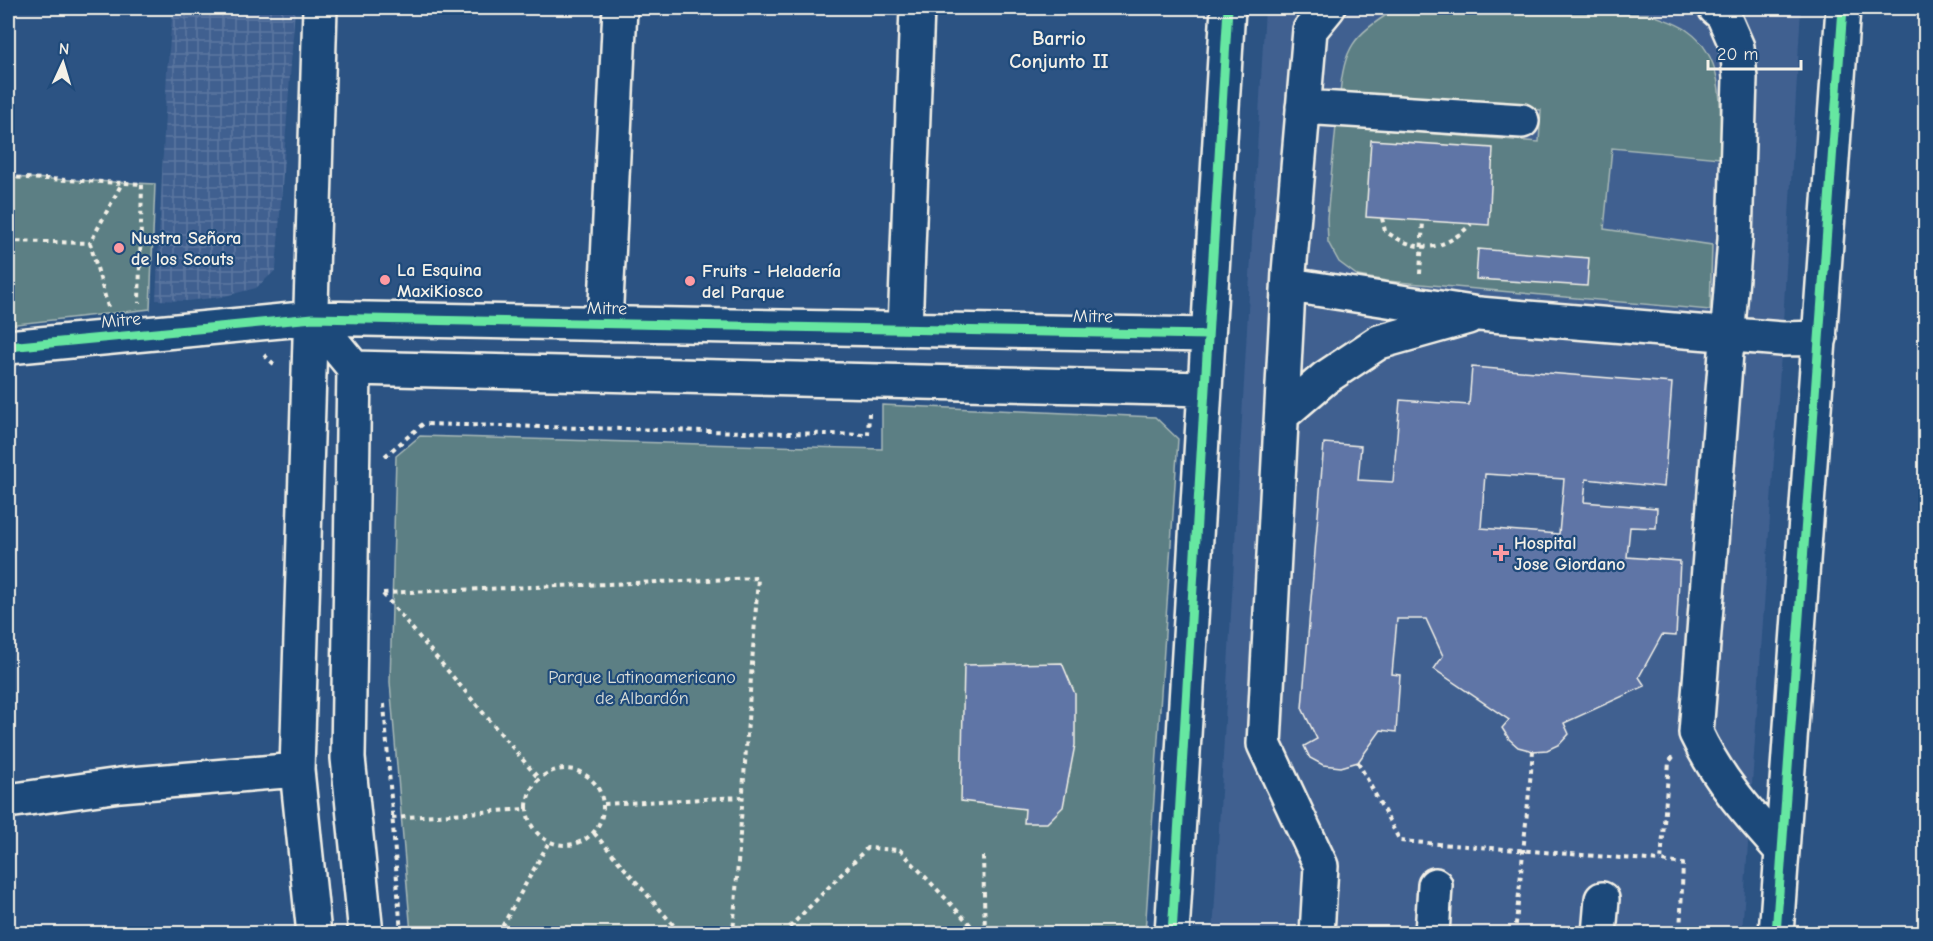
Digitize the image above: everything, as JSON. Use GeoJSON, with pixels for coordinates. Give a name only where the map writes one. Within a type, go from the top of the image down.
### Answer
{"type":"FeatureCollection","features":[{"type":"Feature","properties":{"kind":"street"},"geometry":{"type":"LineString","coordinates":[[314,933],[297,770],[313,318],[320,8]]}},
{"type":"Feature","properties":{"kind":"street"},"geometry":{"type":"LineString","coordinates":[[605,324],[620,8]]}},
{"type":"Feature","properties":{"kind":"street"},"geometry":{"type":"LineString","coordinates":[[904,329],[917,8]]}},
{"type":"Feature","properties":{"kind":"street"},"geometry":{"type":"LineString","coordinates":[[1172,933],[1228,8]]}},
{"type":"Feature","properties":{"kind":"street"},"geometry":{"type":"LineString","coordinates":[[1317,933],[1321,866],[1264,744],[1289,272],[1303,107],[1310,30],[1328,8]]}},
{"type":"Feature","properties":{"kind":"street"},"geometry":{"type":"LineString","coordinates":[[1715,8],[1723,15],[1737,47],[1740,78],[1735,239],[1696,733],[1711,765],[1782,851]]}},
{"type":"Feature","properties":{"kind":"street"},"geometry":{"type":"LineString","coordinates":[[1776,933],[1843,8]]}},
{"type":"Feature","properties":{"kind":"street"},"geometry":{"type":"LineString","coordinates":[[1303,107],[1522,121]]}},
{"type":"Feature","properties":{"kind":"street"},"geometry":{"type":"LineString","coordinates":[[1290,285],[1479,314],[1727,334],[1820,338]]}},
{"type":"Feature","properties":{"kind":"street"},"geometry":{"type":"LineString","coordinates":[[1283,414],[1325,378],[1379,342],[1479,314]]}},
{"type":"Feature","properties":{"kind":"street"},"geometry":{"type":"LineString","coordinates":[[313,318],[354,368],[348,758],[366,933]]}},
{"type":"Feature","properties":{"kind":"street","name":"Mitre"},"geometry":{"type":"LineString","coordinates":[[8,347],[313,318],[1208,335]]}},
{"type":"Feature","properties":{"kind":"street"},"geometry":{"type":"LineString","coordinates":[[354,368],[1205,389]]}},
{"type":"Feature","properties":{"kind":"street"},"geometry":{"type":"LineString","coordinates":[[8,801],[120,785],[297,770]]}},
{"type":"Feature","properties":{"kind":"street"},"geometry":{"type":"LineString","coordinates":[[1432,933],[1435,885]]}},
{"type":"Feature","properties":{"kind":"street"},"geometry":{"type":"LineString","coordinates":[[1599,933],[1602,899]]}},
{"type":"Feature","properties":{"kind":"path"},"geometry":{"type":"LineString","coordinates":[[8,177],[142,184],[139,310]]}},
{"type":"Feature","properties":{"kind":"path"},"geometry":{"type":"LineString","coordinates":[[110,313],[90,243],[122,183]]}},
{"type":"Feature","properties":{"kind":"path"},"geometry":{"type":"LineString","coordinates":[[1382,218],[1385,231],[1409,245],[1422,248],[1457,238],[1471,224]]}},
{"type":"Feature","properties":{"kind":"path"},"geometry":{"type":"LineString","coordinates":[[1418,304],[1423,221]]}},
{"type":"Feature","properties":{"kind":"path"},"geometry":{"type":"LineString","coordinates":[[8,241],[90,243]]}},
{"type":"Feature","properties":{"kind":"path"},"geometry":{"type":"LineString","coordinates":[[262,355],[271,359],[278,369]]}},
{"type":"Feature","properties":{"kind":"path"},"geometry":{"type":"LineString","coordinates":[[385,468],[385,456],[423,424],[868,435],[869,407]]}},
{"type":"Feature","properties":{"kind":"path"},"geometry":{"type":"LineString","coordinates":[[382,593],[758,578],[733,933]]}},
{"type":"Feature","properties":{"kind":"path"},"geometry":{"type":"LineString","coordinates":[[382,582],[382,604]]}},
{"type":"Feature","properties":{"kind":"path"},"geometry":{"type":"LineString","coordinates":[[382,593],[538,779]]}},
{"type":"Feature","properties":{"kind":"path"},"geometry":{"type":"LineString","coordinates":[[383,693],[401,933]]}},
{"type":"Feature","properties":{"kind":"path"},"geometry":{"type":"LineString","coordinates":[[1661,861],[1669,762],[1696,733]]}},
{"type":"Feature","properties":{"kind":"path"},"geometry":{"type":"LineString","coordinates":[[1515,933],[1533,751]]}},
{"type":"Feature","properties":{"kind":"path"},"geometry":{"type":"LineString","coordinates":[[1358,762],[1400,841],[1683,864],[1680,933]]}},
{"type":"Feature","properties":{"kind":"path"},"geometry":{"type":"LineString","coordinates":[[570,769],[586,775],[598,787],[604,804],[602,819],[594,833],[580,843],[564,846],[549,842],[537,834],[530,823],[527,809],[529,793],[538,779],[553,771],[570,769]]}},
{"type":"Feature","properties":{"kind":"path"},"geometry":{"type":"LineString","coordinates":[[604,804],[742,797]]}},
{"type":"Feature","properties":{"kind":"path"},"geometry":{"type":"LineString","coordinates":[[392,818],[527,809]]}},
{"type":"Feature","properties":{"kind":"path"},"geometry":{"type":"LineString","coordinates":[[594,833],[681,933]]}},
{"type":"Feature","properties":{"kind":"path"},"geometry":{"type":"LineString","coordinates":[[498,933],[549,842]]}},
{"type":"Feature","properties":{"kind":"path"},"geometry":{"type":"LineString","coordinates":[[783,933],[867,848],[900,849],[979,933]]}},
{"type":"Feature","properties":{"kind":"path"},"geometry":{"type":"LineString","coordinates":[[983,856],[985,933]]}},
{"type":"Feature","properties":{"kind":"shaded area"},"geometry":{"type":"Polygon","coordinates":[[[173,8],[295,8],[276,270],[256,288],[221,297],[187,301],[156,300],[167,71],[173,8]]]}},
{"type":"Feature","properties":{"kind":"shaded area","name":"Hospital Jose Giordano"},"geometry":{"type":"Polygon","coordinates":[[[1265,8],[1801,8],[1782,339],[1742,933],[1213,934],[1265,8]]]}},
{"type":"Feature","properties":{"kind":"green space"},"geometry":{"type":"Polygon","coordinates":[[[1393,11],[1650,14],[1684,28],[1701,43],[1716,72],[1719,89],[1720,158],[1612,148],[1604,229],[1712,245],[1710,310],[1387,281],[1358,276],[1339,262],[1328,242],[1327,218],[1336,126],[1539,142],[1541,110],[1340,95],[1344,66],[1353,44],[1369,27],[1393,11]]]}},
{"type":"Feature","properties":{"kind":"green space"},"geometry":{"type":"Polygon","coordinates":[[[8,177],[155,184],[150,309],[8,325],[8,177]]]}},
{"type":"Feature","properties":{"kind":"green space","name":"Parque Latinoamericano de Albardón"},"geometry":{"type":"Polygon","coordinates":[[[882,405],[1155,417],[1178,439],[1145,933],[411,933],[390,682],[396,456],[420,436],[882,449],[882,405]]]}},
{"type":"Feature","properties":{"kind":"building"},"geometry":{"type":"Polygon","coordinates":[[[1371,140],[1493,148],[1489,225],[1366,217],[1371,140]]]}},
{"type":"Feature","properties":{"kind":"building"},"geometry":{"type":"Polygon","coordinates":[[[1478,249],[1589,258],[1587,286],[1476,279],[1478,249]]]}},
{"type":"Feature","properties":{"kind":"building"},"geometry":{"type":"Polygon","coordinates":[[[1472,367],[1672,383],[1664,487],[1586,479],[1584,502],[1657,508],[1656,528],[1630,527],[1627,557],[1680,561],[1676,636],[1662,635],[1639,677],[1645,686],[1564,723],[1569,734],[1560,744],[1547,750],[1533,751],[1518,747],[1509,739],[1502,728],[1509,720],[1434,669],[1443,656],[1426,619],[1397,619],[1392,674],[1400,675],[1396,732],[1381,730],[1358,762],[1341,767],[1323,765],[1310,758],[1304,746],[1317,739],[1302,708],[1324,443],[1361,446],[1358,480],[1393,482],[1400,400],[1469,405],[1472,367]],[[1485,474],[1481,528],[1559,534],[1564,479],[1485,474]]]}},
{"type":"Feature","properties":{"kind":"building"},"geometry":{"type":"Polygon","coordinates":[[[1062,663],[1075,694],[1075,745],[1063,807],[1047,823],[1024,823],[1025,809],[961,801],[964,665],[1062,663]]]}},
{"type":"Feature","properties":{"kind":"cycle path"},"geometry":{"type":"LineString","coordinates":[[1172,934],[1228,8]]}},
{"type":"Feature","properties":{"kind":"cycle path"},"geometry":{"type":"LineString","coordinates":[[1776,934],[1843,8]]}},
{"type":"Feature","properties":{"kind":"cycle path"},"geometry":{"type":"LineString","coordinates":[[8,347],[313,318],[1208,335]]}},
{"type":"Feature","properties":{"kind":"place","name":"Nustra Señora de los Scouts"},"geometry":{"type":"Point","coordinates":[119,248]}},
{"type":"Feature","properties":{"kind":"place","name":"La Esquina MaxiKiosco"},"geometry":{"type":"Point","coordinates":[385,280]}},
{"type":"Feature","properties":{"kind":"place","name":"Fruits - Heladería del Parque"},"geometry":{"type":"Point","coordinates":[690,281]}},
{"type":"Feature","properties":{"kind":"place","name":"Hospital Jose Giordano"},"geometry":{"type":"Point","coordinates":[1501,553]}},
{"type":"Feature","properties":{"kind":"district","name":"Barrio Conjunto II"},"geometry":{"type":"Point","coordinates":[1059,50]}}]}
